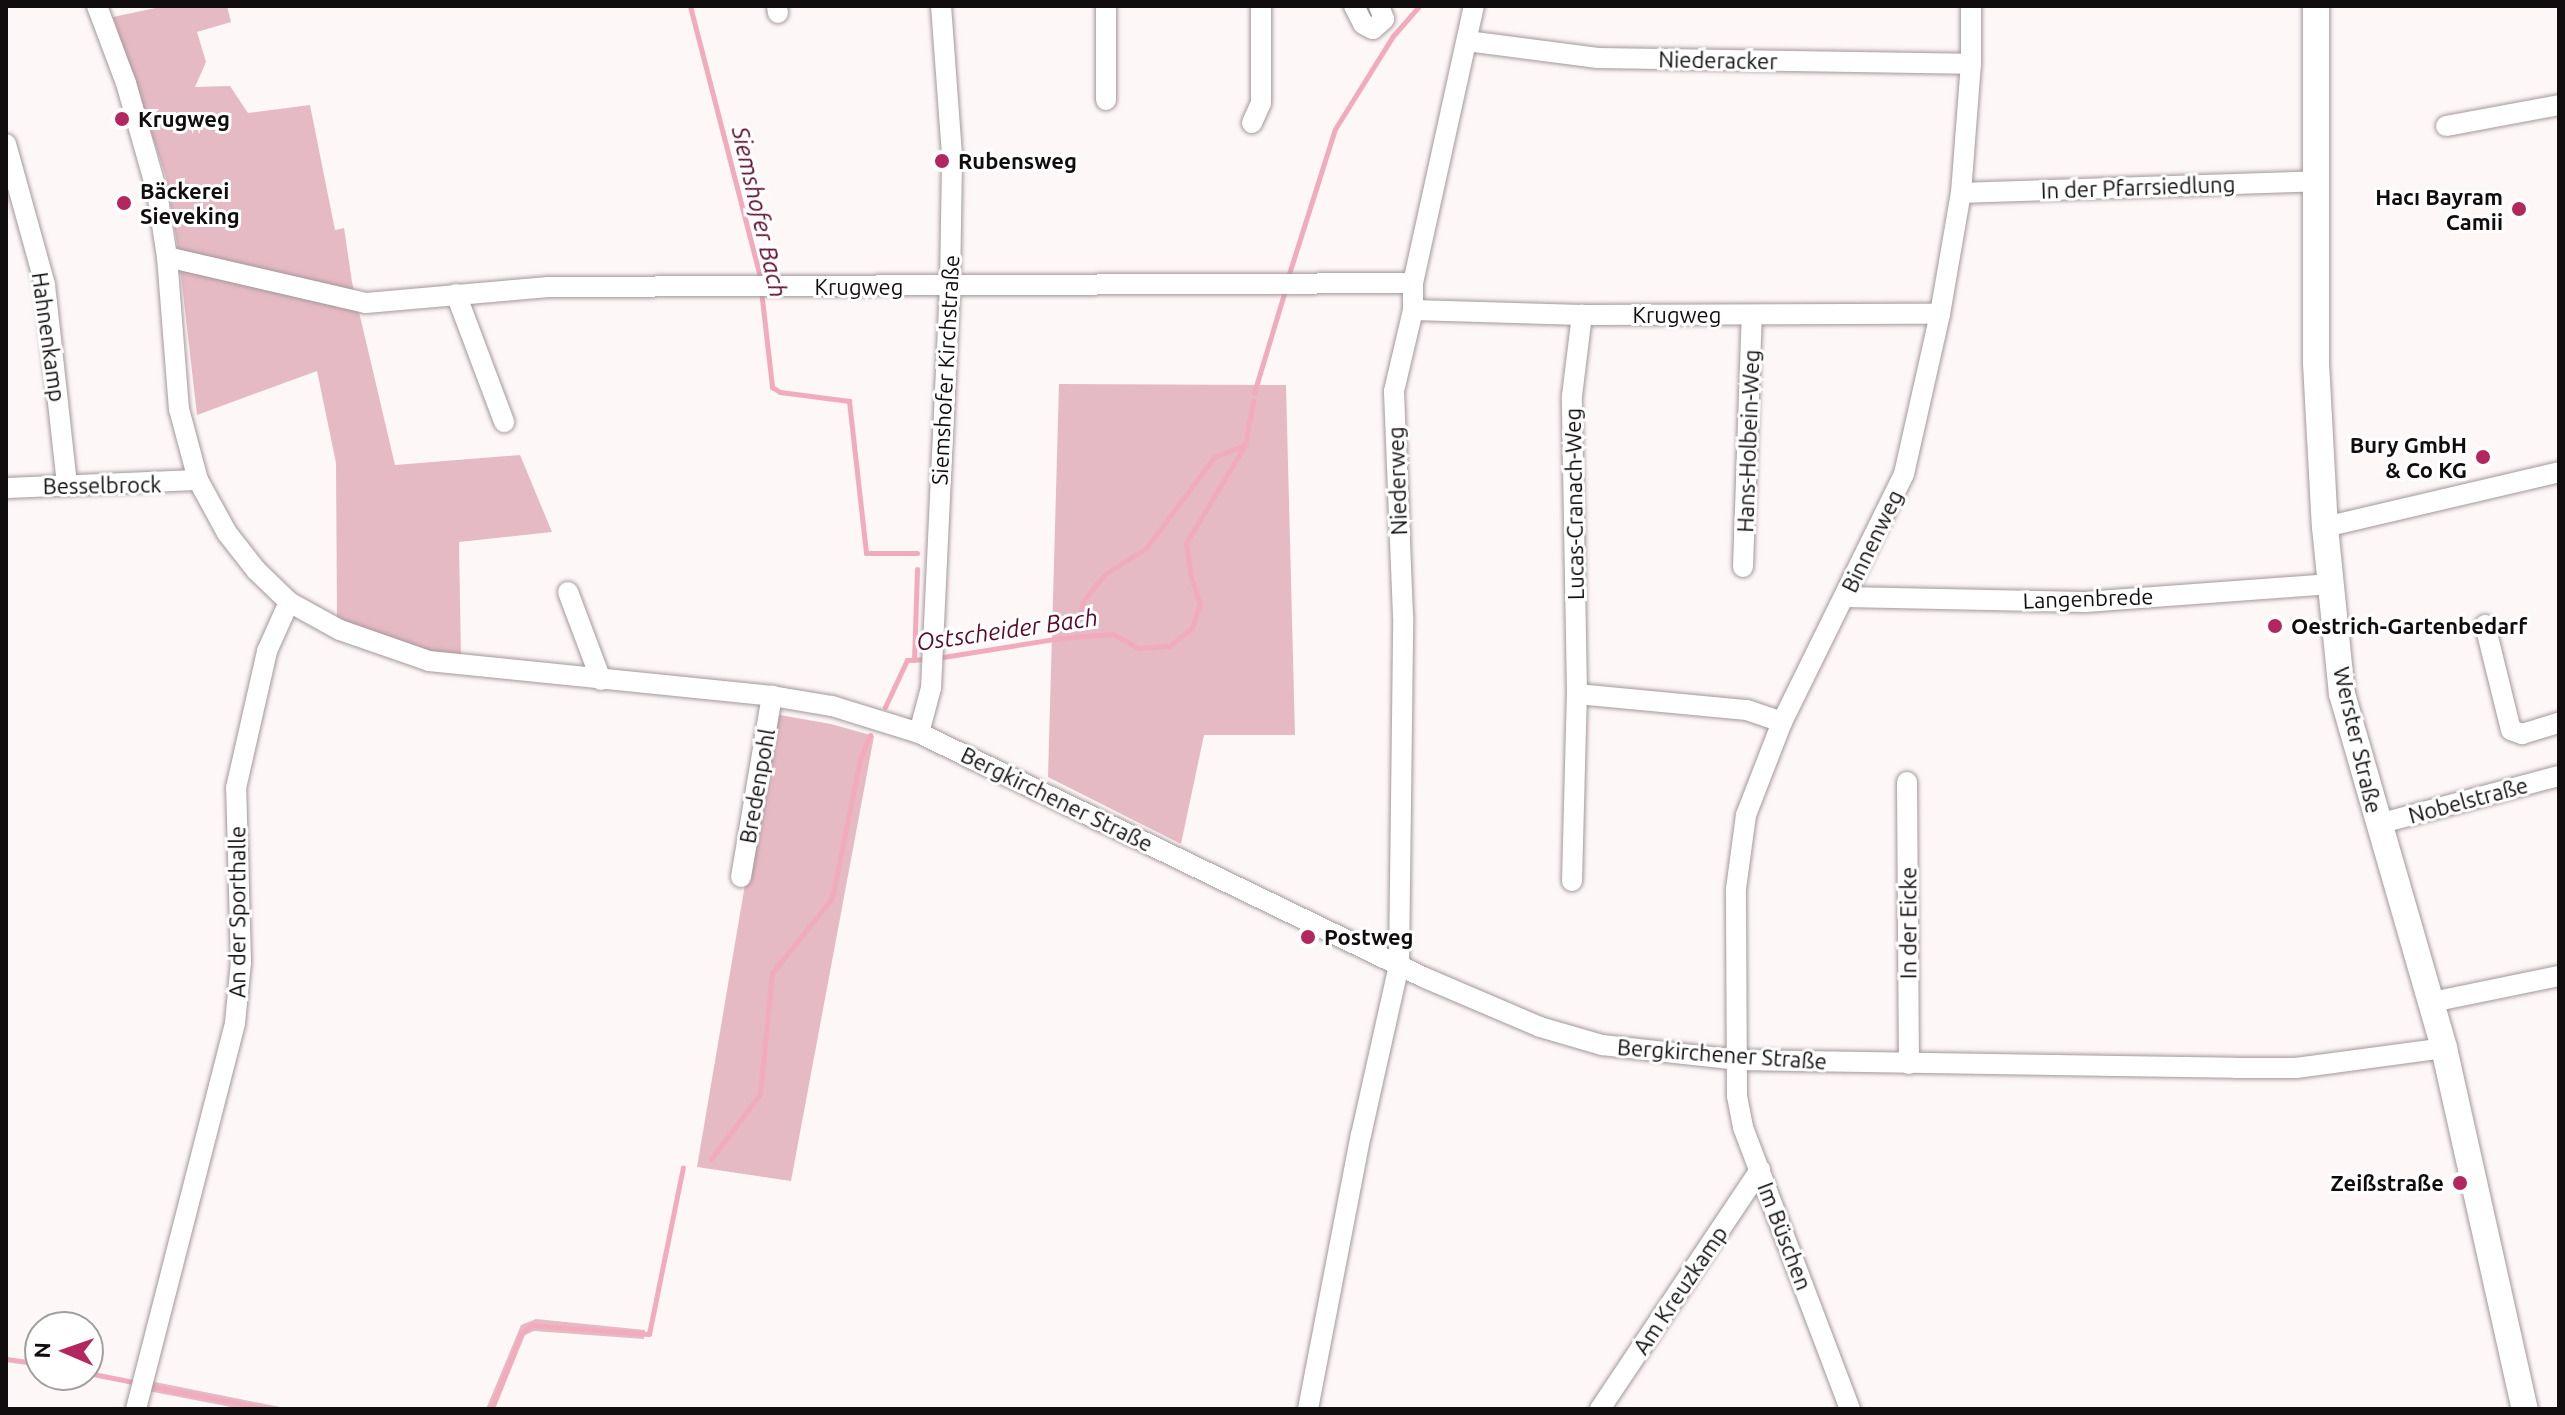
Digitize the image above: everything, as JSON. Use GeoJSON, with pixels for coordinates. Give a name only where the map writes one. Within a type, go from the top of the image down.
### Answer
{"type":"FeatureCollection","features":[{"type":"Feature","properties":{"kind":"main road","name":"Werster Straße"},"geometry":{"type":"LineString","coordinates":[[2316,6],[2316,363],[2325,527],[2342,694],[2444,1048],[2525,1409]]}},
{"type":"Feature","properties":{"kind":"street","name":"Bergkirchener Straße"},"geometry":{"type":"LineString","coordinates":[[97,6],[157,192],[167,257],[179,409],[198,480],[227,533],[256,570],[289,602],[340,630],[429,661],[772,696],[832,706],[919,733],[1508,1015],[1570,1037],[1642,1052],[1737,1060],[2296,1068],[2444,1048]]}},
{"type":"Feature","properties":{"kind":"street","name":"Siemshofer Kirchstraße"},"geometry":{"type":"LineString","coordinates":[[919,733],[931,688],[950,287],[952,155],[941,6]]}},
{"type":"Feature","properties":{"kind":"street"},"geometry":{"type":"LineString","coordinates":[[1106,6],[1106,100]]}},
{"type":"Feature","properties":{"kind":"street"},"geometry":{"type":"LineString","coordinates":[[1252,123],[1261,103],[1261,6]]}},
{"type":"Feature","properties":{"kind":"street"},"geometry":{"type":"LineString","coordinates":[[1354,6],[1363,24],[1373,29],[1384,19],[1379,6]]}},
{"type":"Feature","properties":{"kind":"street","name":"Niederweg"},"geometry":{"type":"LineString","coordinates":[[1399,965],[1403,616],[1394,391],[1413,310],[1413,283],[1474,6]]}},
{"type":"Feature","properties":{"kind":"street","name":"Binnenweg"},"geometry":{"type":"LineString","coordinates":[[1737,1060],[1738,857],[1746,815],[1782,722],[1904,474],[1940,314],[1961,193],[1971,64],[1971,6]]}},
{"type":"Feature","properties":{"kind":"street","name":"Niederacker"},"geometry":{"type":"LineString","coordinates":[[1467,41],[1598,58],[1971,64]]}},
{"type":"Feature","properties":{"kind":"street"},"geometry":{"type":"LineString","coordinates":[[2446,126],[2559,105]]}},
{"type":"Feature","properties":{"kind":"street","name":"Hahnenkamp"},"geometry":{"type":"LineString","coordinates":[[6,144],[45,285],[67,485]]}},
{"type":"Feature","properties":{"kind":"street","name":"In der Pfarrsiedlung"},"geometry":{"type":"LineString","coordinates":[[1961,193],[2316,181]]}},
{"type":"Feature","properties":{"kind":"street","name":"Krugweg"},"geometry":{"type":"LineString","coordinates":[[167,257],[366,303],[548,287],[1413,283]]}},
{"type":"Feature","properties":{"kind":"street"},"geometry":{"type":"LineString","coordinates":[[456,294],[504,422]]}},
{"type":"Feature","properties":{"kind":"street","name":"Krugweg"},"geometry":{"type":"LineString","coordinates":[[1413,310],[1582,315],[1940,314]]}},
{"type":"Feature","properties":{"kind":"street","name":"Lucas-Cranach-Weg"},"geometry":{"type":"LineString","coordinates":[[1572,881],[1577,694],[1572,396],[1582,315]]}},
{"type":"Feature","properties":{"kind":"street","name":"Hans-Holbein-Weg"},"geometry":{"type":"LineString","coordinates":[[1743,567],[1752,315]]}},
{"type":"Feature","properties":{"kind":"street"},"geometry":{"type":"LineString","coordinates":[[2325,527],[2559,472]]}},
{"type":"Feature","properties":{"kind":"street","name":"Besselbrock"},"geometry":{"type":"LineString","coordinates":[[6,488],[198,480]]}},
{"type":"Feature","properties":{"kind":"street","name":"Langenbrede"},"geometry":{"type":"LineString","coordinates":[[1845,597],[2085,602],[2331,584]]}},
{"type":"Feature","properties":{"kind":"street"},"geometry":{"type":"LineString","coordinates":[[568,592],[601,680]]}},
{"type":"Feature","properties":{"kind":"street","name":"An der Sporthalle"},"geometry":{"type":"LineString","coordinates":[[136,1409],[235,1023],[241,962],[236,788],[267,651],[289,602]]}},
{"type":"Feature","properties":{"kind":"street"},"geometry":{"type":"LineString","coordinates":[[2485,625],[2511,730],[2522,734],[2559,723]]}},
{"type":"Feature","properties":{"kind":"street"},"geometry":{"type":"LineString","coordinates":[[1577,694],[1747,710],[1782,722]]}},
{"type":"Feature","properties":{"kind":"street","name":"Bredenpohl"},"geometry":{"type":"LineString","coordinates":[[741,877],[772,696]]}},
{"type":"Feature","properties":{"kind":"street","name":"Nobelstraße"},"geometry":{"type":"LineString","coordinates":[[2378,824],[2559,776]]}},
{"type":"Feature","properties":{"kind":"street","name":"In der Eicke"},"geometry":{"type":"LineString","coordinates":[[1907,782],[1909,1064]]}},
{"type":"Feature","properties":{"kind":"street"},"geometry":{"type":"LineString","coordinates":[[1308,1409],[1361,1135],[1399,965]]}},
{"type":"Feature","properties":{"kind":"street"},"geometry":{"type":"LineString","coordinates":[[2432,1002],[2559,976]]}},
{"type":"Feature","properties":{"kind":"street","name":"Im Büschen"},"geometry":{"type":"LineString","coordinates":[[1737,1060],[1737,1096],[1743,1127],[1850,1409]]}},
{"type":"Feature","properties":{"kind":"street","name":"Am Kreuzkamp"},"geometry":{"type":"LineString","coordinates":[[1600,1409],[1760,1170]]}},
{"type":"Feature","properties":{"kind":"shaded area"},"geometry":{"type":"Polygon","coordinates":[[[165,6],[227,6],[231,22],[197,32],[206,62],[195,87],[230,86],[248,113],[310,105],[335,230],[344,228],[352,282],[395,465],[520,455],[552,532],[459,542],[461,659],[427,653],[337,623],[336,463],[317,371],[197,415],[178,249],[166,177],[113,17],[165,6]]]}},
{"type":"Feature","properties":{"kind":"shaded area"},"geometry":{"type":"Polygon","coordinates":[[[1059,384],[1286,385],[1295,735],[1204,735],[1181,844],[1048,777],[1059,384]]]}},
{"type":"Feature","properties":{"kind":"shaded area"},"geometry":{"type":"Polygon","coordinates":[[[774,714],[831,724],[874,736],[791,1181],[697,1167],[774,714]]]}},
{"type":"Feature","properties":{"kind":"shaded area"},"geometry":{"type":"Polygon","coordinates":[[[536,1319],[645,1330],[644,1339],[534,1331],[525,1335],[495,1409],[486,1409],[521,1325],[536,1319]]]}},
{"type":"Feature","properties":{"kind":"shaded area"},"geometry":{"type":"Polygon","coordinates":[[[150,1381],[290,1409],[241,1409],[148,1391],[150,1381]]]}},
{"type":"Feature","properties":{"kind":"waterway","name":"Siemshofer Bach"},"geometry":{"type":"LineString","coordinates":[[690,6],[761,280]]}},
{"type":"Feature","properties":{"kind":"waterway","name":"Ostscheider Bach"},"geometry":{"type":"LineString","coordinates":[[1288,277],[1335,129],[1393,36],[1419,6]]}},
{"type":"Feature","properties":{"kind":"waterway","name":"Ostscheider Bach"},"geometry":{"type":"LineString","coordinates":[[1254,393],[1286,287]]}},
{"type":"Feature","properties":{"kind":"waterway","name":"Siemshofer Bach"},"geometry":{"type":"LineString","coordinates":[[761,290],[772,387],[780,392],[849,401],[866,553],[917,553]]}},
{"type":"Feature","properties":{"kind":"waterway","name":"Ostscheider Bach"},"geometry":{"type":"LineString","coordinates":[[937,658],[1061,638],[1113,634],[1138,648],[1169,646],[1192,628],[1200,604],[1191,578],[1186,543],[1245,445],[1253,401]]}},
{"type":"Feature","properties":{"kind":"waterway"},"geometry":{"type":"LineString","coordinates":[[1077,621],[1084,600],[1105,574],[1146,548],[1214,457],[1245,445]]}},
{"type":"Feature","properties":{"kind":"waterway","name":"Siemshofer Bach"},"geometry":{"type":"LineString","coordinates":[[914,660],[917,569]]}},
{"type":"Feature","properties":{"kind":"waterway","name":"Ostscheider Bach"},"geometry":{"type":"LineString","coordinates":[[885,707],[907,660],[927,659]]}},
{"type":"Feature","properties":{"kind":"waterway","name":"Ostscheider Bach"},"geometry":{"type":"LineString","coordinates":[[711,1159],[760,1094],[772,973],[832,898],[860,759],[870,735]]}},
{"type":"Feature","properties":{"kind":"waterway","name":"Ostscheider Bach"},"geometry":{"type":"LineString","coordinates":[[491,1409],[521,1334],[531,1325],[649,1334],[683,1167]]}},
{"type":"Feature","properties":{"kind":"waterway"},"geometry":{"type":"LineString","coordinates":[[6,1359],[24,1362]]}},
{"type":"Feature","properties":{"kind":"waterway"},"geometry":{"type":"LineString","coordinates":[[104,1376],[138,1383]]}},
{"type":"Feature","properties":{"kind":"waterway"},"geometry":{"type":"LineString","coordinates":[[154,1387],[268,1409]]}},
{"type":"Feature","properties":{"kind":"place","name":"Krugweg"},"geometry":{"type":"Point","coordinates":[122,119]}},
{"type":"Feature","properties":{"kind":"place","name":"Rubensweg"},"geometry":{"type":"Point","coordinates":[942,161]}},
{"type":"Feature","properties":{"kind":"place","name":"Bäckerei Sieveking"},"geometry":{"type":"Point","coordinates":[124,203]}},
{"type":"Feature","properties":{"kind":"place","name":"Hacı Bayram Camii"},"geometry":{"type":"Point","coordinates":[2519,209]}},
{"type":"Feature","properties":{"kind":"place","name":"Bury GmbH & Co KG"},"geometry":{"type":"Point","coordinates":[2483,457]}},
{"type":"Feature","properties":{"kind":"place","name":"Oestrich-Gartenbedarf"},"geometry":{"type":"Point","coordinates":[2275,626]}},
{"type":"Feature","properties":{"kind":"place","name":"Postweg"},"geometry":{"type":"Point","coordinates":[1308,937]}},
{"type":"Feature","properties":{"kind":"place","name":"Zeißstraße"},"geometry":{"type":"Point","coordinates":[2460,1183]}}]}
